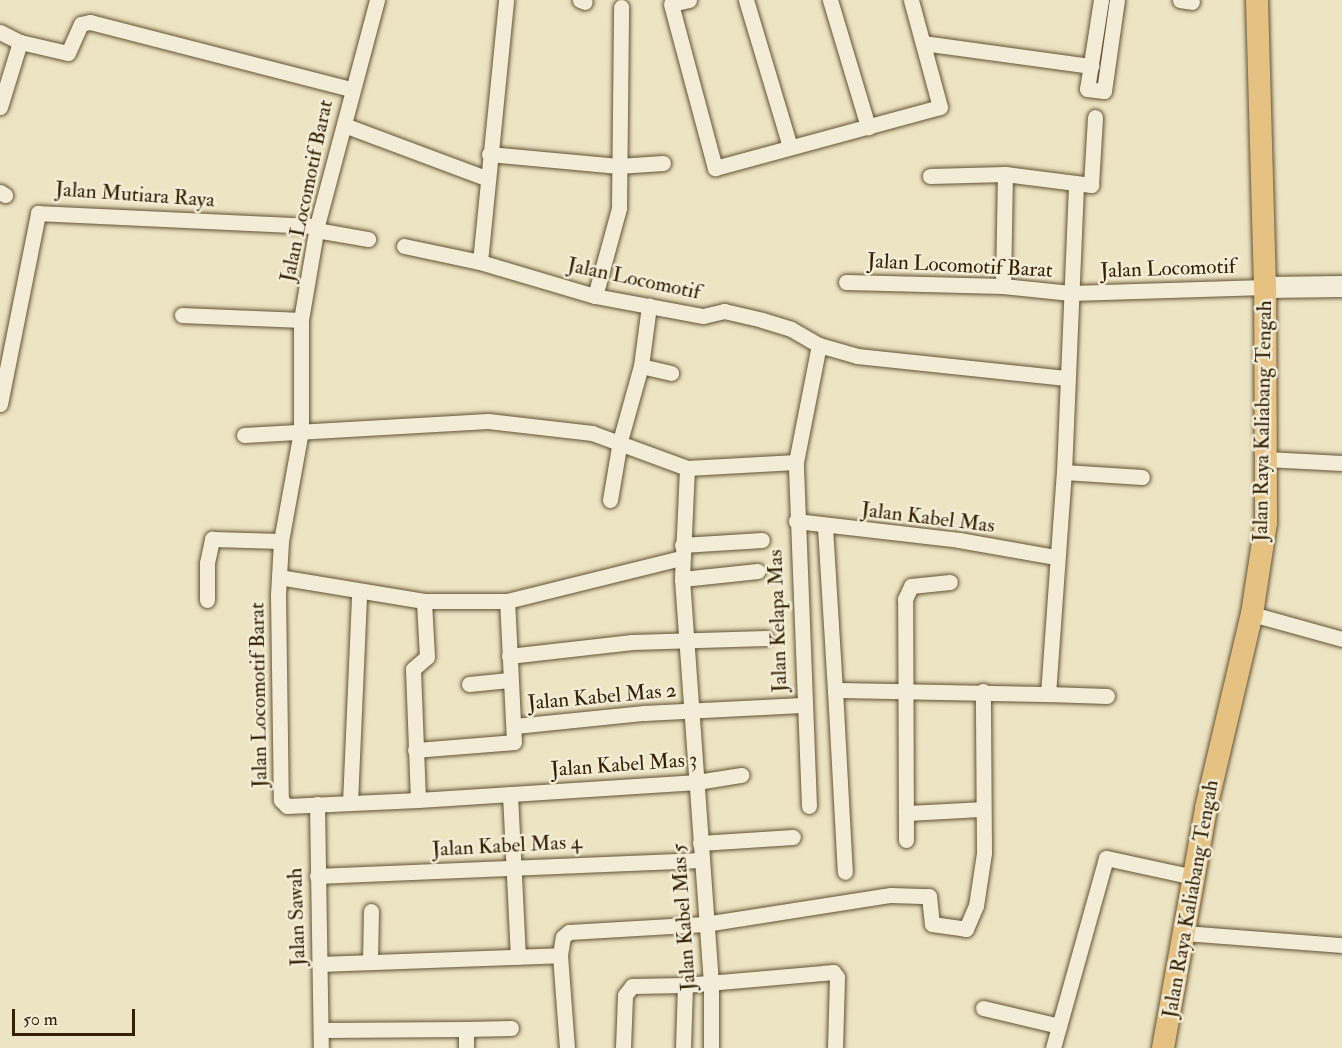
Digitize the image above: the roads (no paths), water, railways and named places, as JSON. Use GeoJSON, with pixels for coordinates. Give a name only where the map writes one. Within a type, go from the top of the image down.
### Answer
{"type":"FeatureCollection","features":[{"type":"Feature","properties":{"kind":"main road","name":"Jalan Raya Kaliabang Tengah"},"geometry":{"type":"LineString","coordinates":[[1164,1048],[1206,808],[1252,614],[1266,522],[1265,287],[1257,0]]}},
{"type":"Feature","properties":{"kind":"street","name":"Jalan Locomotif Barat"},"geometry":{"type":"LineString","coordinates":[[377,0],[351,89],[344,126],[316,228],[301,320],[301,431],[282,541],[279,577],[281,800],[287,806],[510,794]]}},
{"type":"Feature","properties":{"kind":"street"},"geometry":{"type":"LineString","coordinates":[[480,262],[486,178],[506,0]]}},
{"type":"Feature","properties":{"kind":"street"},"geometry":{"type":"LineString","coordinates":[[688,0],[671,4],[715,168],[940,107],[911,0]]}},
{"type":"Feature","properties":{"kind":"street"},"geometry":{"type":"LineString","coordinates":[[746,0],[790,147]]}},
{"type":"Feature","properties":{"kind":"street"},"geometry":{"type":"LineString","coordinates":[[830,0],[868,127]]}},
{"type":"Feature","properties":{"kind":"street"},"geometry":{"type":"LineString","coordinates":[[1101,0],[1087,89],[1104,91],[1117,0]]}},
{"type":"Feature","properties":{"kind":"street"},"geometry":{"type":"LineString","coordinates":[[595,296],[619,208],[621,7]]}},
{"type":"Feature","properties":{"kind":"street"},"geometry":{"type":"LineString","coordinates":[[0,32],[21,42],[68,53],[81,24],[90,22],[351,89]]}},
{"type":"Feature","properties":{"kind":"street"},"geometry":{"type":"LineString","coordinates":[[0,107],[21,42]]}},
{"type":"Feature","properties":{"kind":"street"},"geometry":{"type":"LineString","coordinates":[[923,43],[1090,66]]}},
{"type":"Feature","properties":{"kind":"street"},"geometry":{"type":"LineString","coordinates":[[930,176],[1005,174],[1088,186],[1093,181],[1095,117]]}},
{"type":"Feature","properties":{"kind":"street"},"geometry":{"type":"LineString","coordinates":[[344,126],[486,178]]}},
{"type":"Feature","properties":{"kind":"street"},"geometry":{"type":"LineString","coordinates":[[489,154],[618,166],[663,163]]}},
{"type":"Feature","properties":{"kind":"street"},"geometry":{"type":"LineString","coordinates":[[1004,286],[1005,174]]}},
{"type":"Feature","properties":{"kind":"street","name":"Jalan Locomotif"},"geometry":{"type":"LineString","coordinates":[[404,246],[480,262],[595,296],[703,316],[724,312],[762,320],[791,329],[819,345],[857,356],[1066,378],[1076,184]]}},
{"type":"Feature","properties":{"kind":"street","name":"Jalan Mutiara Raya"},"geometry":{"type":"LineString","coordinates":[[0,404],[38,213],[316,228]]}},
{"type":"Feature","properties":{"kind":"street"},"geometry":{"type":"LineString","coordinates":[[316,228],[368,239]]}},
{"type":"Feature","properties":{"kind":"street","name":"Jalan Locomotif Barat"},"geometry":{"type":"LineString","coordinates":[[846,282],[1004,286],[1071,293]]}},
{"type":"Feature","properties":{"kind":"street"},"geometry":{"type":"LineString","coordinates":[[1265,287],[1342,286]]}},
{"type":"Feature","properties":{"kind":"street","name":"Jalan Locomotif"},"geometry":{"type":"LineString","coordinates":[[1071,293],[1265,287]]}},
{"type":"Feature","properties":{"kind":"street"},"geometry":{"type":"LineString","coordinates":[[610,500],[620,441],[641,366],[649,306]]}},
{"type":"Feature","properties":{"kind":"street"},"geometry":{"type":"LineString","coordinates":[[182,315],[301,320]]}},
{"type":"Feature","properties":{"kind":"street"},"geometry":{"type":"LineString","coordinates":[[244,435],[488,421],[566,428],[620,441],[687,468],[796,462],[819,345]]}},
{"type":"Feature","properties":{"kind":"street"},"geometry":{"type":"LineString","coordinates":[[641,366],[671,373]]}},
{"type":"Feature","properties":{"kind":"street"},"geometry":{"type":"LineString","coordinates":[[1048,694],[1055,557],[1064,472],[1066,378]]}},
{"type":"Feature","properties":{"kind":"street"},"geometry":{"type":"LineString","coordinates":[[1266,459],[1342,463]]}},
{"type":"Feature","properties":{"kind":"street","name":"Jalan Kelapa Mas"},"geometry":{"type":"LineString","coordinates":[[692,710],[802,705],[796,462]]}},
{"type":"Feature","properties":{"kind":"street"},"geometry":{"type":"LineString","coordinates":[[687,468],[682,579],[696,782]]}},
{"type":"Feature","properties":{"kind":"street"},"geometry":{"type":"LineString","coordinates":[[1064,472],[1142,477]]}},
{"type":"Feature","properties":{"kind":"street","name":"Jalan Kabel Mas"},"geometry":{"type":"LineString","coordinates":[[796,521],[825,527],[959,540],[1055,557]]}},
{"type":"Feature","properties":{"kind":"street"},"geometry":{"type":"LineString","coordinates":[[825,527],[844,872]]}},
{"type":"Feature","properties":{"kind":"street"},"geometry":{"type":"LineString","coordinates":[[207,600],[207,563],[212,539],[282,541]]}},
{"type":"Feature","properties":{"kind":"street"},"geometry":{"type":"LineString","coordinates":[[279,577],[359,593],[424,601],[507,601],[682,551],[762,540]]}},
{"type":"Feature","properties":{"kind":"street"},"geometry":{"type":"LineString","coordinates":[[682,579],[758,572]]}},
{"type":"Feature","properties":{"kind":"street"},"geometry":{"type":"LineString","coordinates":[[906,840],[908,589],[950,582]]}},
{"type":"Feature","properties":{"kind":"street"},"geometry":{"type":"LineString","coordinates":[[350,803],[359,593]]}},
{"type":"Feature","properties":{"kind":"street"},"geometry":{"type":"LineString","coordinates":[[418,800],[413,669],[427,657],[424,601]]}},
{"type":"Feature","properties":{"kind":"street"},"geometry":{"type":"LineString","coordinates":[[415,750],[510,744],[515,738],[509,680],[507,601]]}},
{"type":"Feature","properties":{"kind":"street"},"geometry":{"type":"LineString","coordinates":[[1252,614],[1342,639]]}},
{"type":"Feature","properties":{"kind":"street"},"geometry":{"type":"LineString","coordinates":[[509,656],[632,642],[766,638]]}},
{"type":"Feature","properties":{"kind":"street"},"geometry":{"type":"LineString","coordinates":[[469,684],[509,680]]}},
{"type":"Feature","properties":{"kind":"street"},"geometry":{"type":"LineString","coordinates":[[835,690],[906,688],[1107,696]]}},
{"type":"Feature","properties":{"kind":"street"},"geometry":{"type":"LineString","coordinates":[[567,1048],[560,955],[563,937],[569,932],[705,924],[891,895],[925,895],[931,899],[930,920],[934,926],[966,929],[976,906],[984,854],[982,691]]}},
{"type":"Feature","properties":{"kind":"street"},"geometry":{"type":"LineString","coordinates":[[802,705],[809,806]]}},
{"type":"Feature","properties":{"kind":"street","name":"Jalan Kabel Mas 2"},"geometry":{"type":"LineString","coordinates":[[515,726],[692,710]]}},
{"type":"Feature","properties":{"kind":"street","name":"Jalan Kabel Mas 3"},"geometry":{"type":"LineString","coordinates":[[510,794],[696,782],[741,775]]}},
{"type":"Feature","properties":{"kind":"street","name":"Jalan Kabel Mas 5"},"geometry":{"type":"LineString","coordinates":[[696,782],[700,860],[711,983],[711,1048]]}},
{"type":"Feature","properties":{"kind":"street"},"geometry":{"type":"LineString","coordinates":[[510,794],[511,867],[518,957]]}},
{"type":"Feature","properties":{"kind":"street","name":"Jalan Sawah"},"geometry":{"type":"LineString","coordinates":[[317,804],[319,964],[323,1030],[321,1048]]}},
{"type":"Feature","properties":{"kind":"street"},"geometry":{"type":"LineString","coordinates":[[906,813],[982,808]]}},
{"type":"Feature","properties":{"kind":"street"},"geometry":{"type":"LineString","coordinates":[[700,843],[793,837]]}},
{"type":"Feature","properties":{"kind":"street"},"geometry":{"type":"LineString","coordinates":[[1053,1048],[1106,858],[1194,877]]}},
{"type":"Feature","properties":{"kind":"street","name":"Jalan Kabel Mas 4"},"geometry":{"type":"LineString","coordinates":[[317,876],[700,860]]}},
{"type":"Feature","properties":{"kind":"street"},"geometry":{"type":"LineString","coordinates":[[370,963],[371,910]]}},
{"type":"Feature","properties":{"kind":"street"},"geometry":{"type":"LineString","coordinates":[[1185,933],[1342,945]]}},
{"type":"Feature","properties":{"kind":"street"},"geometry":{"type":"LineString","coordinates":[[319,964],[560,955]]}},
{"type":"Feature","properties":{"kind":"street"},"geometry":{"type":"LineString","coordinates":[[623,1048],[627,990],[632,986],[685,985],[836,973],[835,1048]]}},
{"type":"Feature","properties":{"kind":"street"},"geometry":{"type":"LineString","coordinates":[[683,1048],[685,985]]}},
{"type":"Feature","properties":{"kind":"street"},"geometry":{"type":"LineString","coordinates":[[983,1008],[1059,1026]]}},
{"type":"Feature","properties":{"kind":"street"},"geometry":{"type":"LineString","coordinates":[[323,1030],[511,1028]]}},
{"type":"Feature","properties":{"kind":"street"},"geometry":{"type":"LineString","coordinates":[[466,1029],[466,1048]]}}]}
